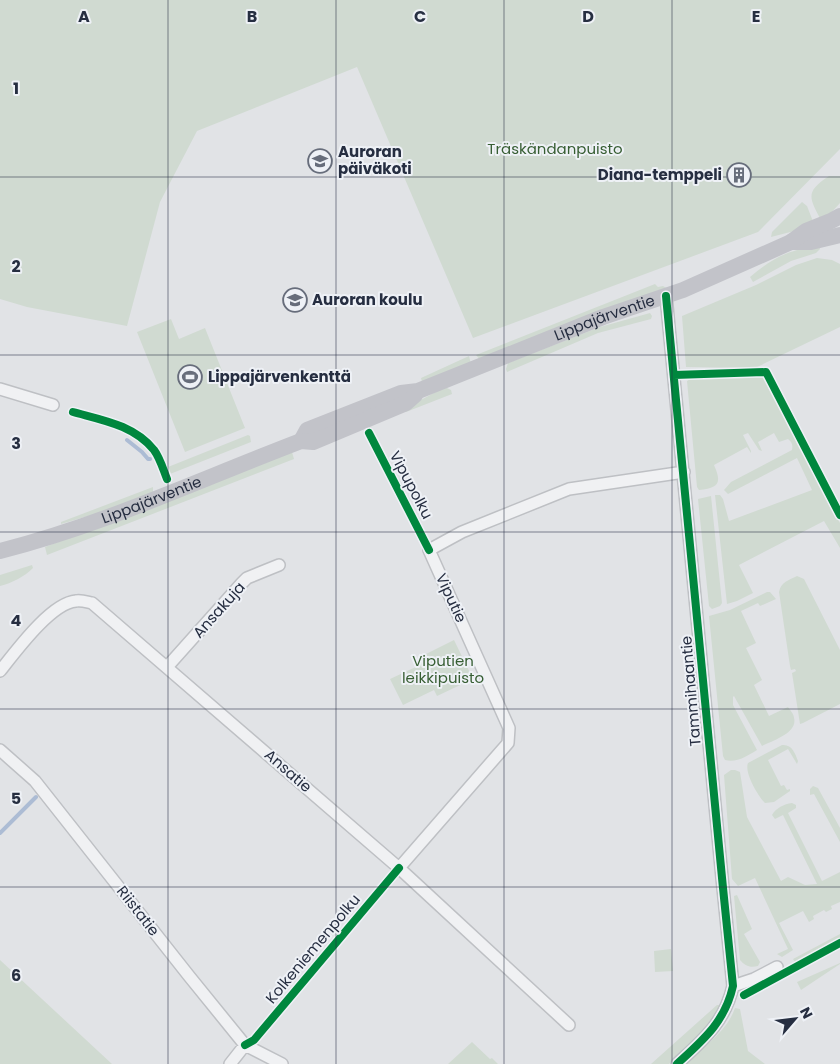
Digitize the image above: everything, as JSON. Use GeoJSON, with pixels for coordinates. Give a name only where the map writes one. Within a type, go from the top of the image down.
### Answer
{"type":"FeatureCollection","features":[{"type":"Feature","properties":{"kind":"main road","name":"Lippajärventie"},"geometry":{"type":"LineString","coordinates":[[0,551],[94,522],[301,441],[313,442],[406,403],[418,391],[603,318],[692,286],[791,242],[806,231],[831,222],[840,216]]}},
{"type":"Feature","properties":{"kind":"main road","name":"Lippajärventie"},"geometry":{"type":"LineString","coordinates":[[791,242],[811,242],[840,235]]}},
{"type":"Feature","properties":{"kind":"street","name":"Tammihaantie"},"geometry":{"type":"LineString","coordinates":[[666,296],[733,986],[730,1001],[710,1034],[677,1064]]}},
{"type":"Feature","properties":{"kind":"street"},"geometry":{"type":"LineString","coordinates":[[0,390],[53,405]]}},
{"type":"Feature","properties":{"kind":"street","name":"Viputie"},"geometry":{"type":"LineString","coordinates":[[399,868],[508,743],[509,728],[428,550],[462,532],[569,489],[684,472]]}},
{"type":"Feature","properties":{"kind":"street","name":"Ansakuja"},"geometry":{"type":"LineString","coordinates":[[167,668],[242,582],[247,578],[279,566]]}},
{"type":"Feature","properties":{"kind":"street","name":"Ansatie"},"geometry":{"type":"LineString","coordinates":[[0,670],[40,624],[60,606],[76,601],[92,603],[399,868],[569,1025]]}},
{"type":"Feature","properties":{"kind":"street","name":"Riistatie"},"geometry":{"type":"LineString","coordinates":[[0,750],[36,781],[245,1045],[282,1064]]}},
{"type":"Feature","properties":{"kind":"street"},"geometry":{"type":"LineString","coordinates":[[733,986],[754,979],[777,967]]}},
{"type":"Feature","properties":{"kind":"street"},"geometry":{"type":"LineString","coordinates":[[230,1064],[245,1045]]}},
{"type":"Feature","properties":{"kind":"green space","name":"Träskändanpuisto"},"geometry":{"type":"Polygon","coordinates":[[[0,0],[840,0],[840,149],[758,232],[473,338],[357,67],[197,131],[160,202],[127,326],[27,307],[0,299],[0,0]]]}},
{"type":"Feature","properties":{"kind":"green space"},"geometry":{"type":"Polygon","coordinates":[[[829,176],[840,176],[840,203],[829,215],[821,220],[811,195],[816,186],[829,176]]]}},
{"type":"Feature","properties":{"kind":"green space"},"geometry":{"type":"Polygon","coordinates":[[[802,202],[807,206],[814,224],[806,228],[771,237],[772,232],[802,202]]]}},
{"type":"Feature","properties":{"kind":"green space"},"geometry":{"type":"Polygon","coordinates":[[[819,245],[820,249],[816,253],[791,261],[753,282],[750,277],[782,255],[819,245]]]}},
{"type":"Feature","properties":{"kind":"green space"},"geometry":{"type":"Polygon","coordinates":[[[817,258],[832,260],[840,264],[840,327],[755,368],[686,367],[682,316],[756,285],[796,265],[817,258]]]}},
{"type":"Feature","properties":{"kind":"green space"},"geometry":{"type":"Polygon","coordinates":[[[655,284],[658,287],[663,286],[668,289],[480,360],[476,355],[655,284]]]}},
{"type":"Feature","properties":{"kind":"green space"},"geometry":{"type":"Polygon","coordinates":[[[650,313],[651,319],[598,333],[507,372],[508,363],[600,327],[650,313]]]}},
{"type":"Feature","properties":{"kind":"green space","name":"Lippajärvenkenttä"},"geometry":{"type":"Polygon","coordinates":[[[171,319],[179,339],[205,328],[245,428],[185,452],[137,332],[171,319]]]}},
{"type":"Feature","properties":{"kind":"green space"},"geometry":{"type":"Polygon","coordinates":[[[469,356],[471,364],[422,382],[421,378],[469,356]]]}},
{"type":"Feature","properties":{"kind":"green space"},"geometry":{"type":"Polygon","coordinates":[[[761,375],[767,383],[840,523],[840,548],[824,521],[739,565],[753,593],[727,604],[715,495],[720,495],[723,499],[729,521],[812,490],[797,458],[728,494],[724,490],[731,482],[792,450],[792,444],[788,439],[779,442],[774,433],[758,442],[762,451],[759,450],[748,433],[743,435],[751,453],[747,447],[714,465],[718,476],[717,483],[711,488],[699,490],[697,487],[687,381],[694,377],[761,375]]]}},
{"type":"Feature","properties":{"kind":"green space"},"geometry":{"type":"Polygon","coordinates":[[[445,387],[451,390],[452,394],[406,412],[404,409],[445,387]]]}},
{"type":"Feature","properties":{"kind":"green space"},"geometry":{"type":"Polygon","coordinates":[[[248,435],[251,442],[170,474],[167,473],[168,467],[248,435]]]}},
{"type":"Feature","properties":{"kind":"green space"},"geometry":{"type":"Polygon","coordinates":[[[292,452],[294,459],[47,555],[45,547],[292,452]]]}},
{"type":"Feature","properties":{"kind":"green space"},"geometry":{"type":"Polygon","coordinates":[[[153,487],[153,493],[61,524],[61,522],[153,487]]]}},
{"type":"Feature","properties":{"kind":"green space"},"geometry":{"type":"Polygon","coordinates":[[[711,496],[722,603],[720,606],[712,609],[709,606],[698,499],[711,496]]]}},
{"type":"Feature","properties":{"kind":"green space"},"geometry":{"type":"Polygon","coordinates":[[[32,565],[33,568],[22,577],[0,586],[0,575],[32,565]]]}},
{"type":"Feature","properties":{"kind":"green space"},"geometry":{"type":"Polygon","coordinates":[[[797,576],[804,579],[840,650],[840,704],[800,724],[792,673],[796,671],[795,669],[791,670],[790,666],[779,592],[783,584],[797,576]]]}},
{"type":"Feature","properties":{"kind":"green space"},"geometry":{"type":"Polygon","coordinates":[[[770,592],[776,599],[760,606],[758,603],[741,611],[756,643],[746,648],[762,680],[754,685],[769,716],[788,707],[793,715],[794,723],[792,728],[783,736],[762,746],[734,696],[733,705],[757,750],[746,757],[729,761],[725,760],[723,756],[709,616],[730,610],[770,592]]]}},
{"type":"Feature","properties":{"kind":"green space","name":"Viputien leikkipuisto"},"geometry":{"type":"Polygon","coordinates":[[[454,640],[473,679],[437,696],[434,690],[403,705],[390,679],[420,665],[418,658],[454,640]]]}},
{"type":"Feature","properties":{"kind":"green space"},"geometry":{"type":"Polygon","coordinates":[[[782,745],[788,746],[793,750],[798,761],[797,764],[788,749],[768,760],[781,786],[784,785],[790,791],[774,802],[765,803],[755,790],[748,772],[748,763],[782,745]]]}},
{"type":"Feature","properties":{"kind":"green space"},"geometry":{"type":"Polygon","coordinates":[[[731,770],[740,772],[747,817],[781,881],[788,877],[805,885],[817,884],[783,815],[775,819],[772,815],[786,804],[792,803],[796,805],[796,808],[788,813],[822,881],[840,872],[840,902],[831,906],[832,909],[826,912],[824,910],[813,916],[814,919],[809,922],[803,911],[779,923],[793,950],[782,957],[777,954],[788,949],[755,878],[738,886],[732,879],[724,775],[731,770]]]}},
{"type":"Feature","properties":{"kind":"green space"},"geometry":{"type":"Polygon","coordinates":[[[813,786],[818,788],[840,828],[840,842],[814,794],[810,795],[810,789],[813,786]]]}},
{"type":"Feature","properties":{"kind":"green space"},"geometry":{"type":"Polygon","coordinates":[[[737,895],[752,929],[744,934],[760,962],[758,966],[748,966],[740,960],[734,896],[737,895]]]}},
{"type":"Feature","properties":{"kind":"green space"},"geometry":{"type":"Polygon","coordinates":[[[840,934],[840,942],[800,963],[795,962],[793,959],[840,934]]]}},
{"type":"Feature","properties":{"kind":"green space"},"geometry":{"type":"Polygon","coordinates":[[[671,949],[673,971],[655,972],[654,951],[671,949]]]}},
{"type":"Feature","properties":{"kind":"green space"},"geometry":{"type":"Polygon","coordinates":[[[0,960],[112,1064],[0,1064],[0,960]]]}},
{"type":"Feature","properties":{"kind":"green space"},"geometry":{"type":"Polygon","coordinates":[[[840,964],[801,990],[797,982],[840,964]]]}},
{"type":"Feature","properties":{"kind":"green space"},"geometry":{"type":"Polygon","coordinates":[[[717,1005],[722,1005],[712,1025],[669,1064],[651,1064],[717,1005]]]}},
{"type":"Feature","properties":{"kind":"green space"},"geometry":{"type":"Polygon","coordinates":[[[735,1008],[740,1009],[748,1051],[765,1064],[685,1064],[720,1032],[735,1008]]]}},
{"type":"Feature","properties":{"kind":"green space"},"geometry":{"type":"Polygon","coordinates":[[[472,1042],[490,1059],[492,1058],[498,1064],[448,1064],[472,1042]]]}},
{"type":"Feature","properties":{"kind":"waterway"},"geometry":{"type":"LineString","coordinates":[[127,440],[150,459]]}},
{"type":"Feature","properties":{"kind":"waterway"},"geometry":{"type":"LineString","coordinates":[[0,833],[36,797]]}},
{"type":"Feature","properties":{"kind":"cycle path"},"geometry":{"type":"LineString","coordinates":[[666,296],[733,986],[725,1010],[712,1030],[677,1064]]}},
{"type":"Feature","properties":{"kind":"cycle path"},"geometry":{"type":"LineString","coordinates":[[674,375],[766,372],[840,515]]}},
{"type":"Feature","properties":{"kind":"cycle path"},"geometry":{"type":"LineString","coordinates":[[73,412],[106,421],[137,435],[154,450],[167,479]]}},
{"type":"Feature","properties":{"kind":"cycle path","name":"Vipupolku"},"geometry":{"type":"LineString","coordinates":[[369,433],[429,550]]}},
{"type":"Feature","properties":{"kind":"cycle path","name":"Kolkeniemenpolku"},"geometry":{"type":"LineString","coordinates":[[245,1045],[254,1040],[399,868]]}},
{"type":"Feature","properties":{"kind":"cycle path"},"geometry":{"type":"LineString","coordinates":[[744,995],[840,943]]}},
{"type":"Feature","properties":{"kind":"place","name":"Auroran päiväkoti"},"geometry":{"type":"Point","coordinates":[320,161]}},
{"type":"Feature","properties":{"kind":"place","name":"Diana-temppeli"},"geometry":{"type":"Point","coordinates":[739,175]}},
{"type":"Feature","properties":{"kind":"place","name":"Auroran koulu"},"geometry":{"type":"Point","coordinates":[295,300]}},
{"type":"Feature","properties":{"kind":"place","name":"Lippajärvenkenttä"},"geometry":{"type":"Point","coordinates":[190,377]}}]}
